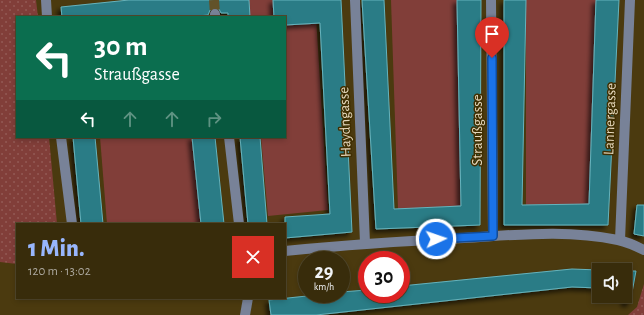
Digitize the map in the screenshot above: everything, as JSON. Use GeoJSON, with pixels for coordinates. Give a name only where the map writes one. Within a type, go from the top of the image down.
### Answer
{"type":"FeatureCollection","features":[{"type":"Feature","properties":{"kind":"street"},"geometry":{"type":"LineString","coordinates":[[46,0],[48,16]]}},
{"type":"Feature","properties":{"kind":"street","name":"Haydngasse"},"geometry":{"type":"LineString","coordinates":[[355,0],[365,243]]}},
{"type":"Feature","properties":{"kind":"street","name":"Straußgasse"},"geometry":{"type":"LineString","coordinates":[[491,0],[493,236]]}},
{"type":"Feature","properties":{"kind":"street","name":"Lannergasse"},"geometry":{"type":"LineString","coordinates":[[620,240],[630,0]]}},
{"type":"Feature","properties":{"kind":"street"},"geometry":{"type":"LineString","coordinates":[[61,138],[72,223]]}},
{"type":"Feature","properties":{"kind":"street"},"geometry":{"type":"LineString","coordinates":[[229,138],[239,223]]}},
{"type":"Feature","properties":{"kind":"street"},"geometry":{"type":"LineString","coordinates":[[286,251],[365,243],[526,233],[569,233],[620,240],[644,250]]}},
{"type":"Feature","properties":{"kind":"street"},"geometry":{"type":"LineString","coordinates":[[245,315],[248,299]]}},
{"type":"Feature","properties":{"kind":"shaded area"},"geometry":{"type":"Polygon","coordinates":[[[0,0],[36,0],[38,16],[16,16],[16,138],[49,138],[57,223],[16,223],[16,264],[0,262],[0,0]]]}},
{"type":"Feature","properties":{"kind":"shaded area"},"geometry":{"type":"Polygon","coordinates":[[[249,0],[315,0],[328,210],[268,216],[261,138],[286,138],[286,16],[250,16],[249,0]]]}},
{"type":"Feature","properties":{"kind":"shaded area"},"geometry":{"type":"Polygon","coordinates":[[[391,0],[457,0],[461,206],[398,209],[391,0]]]}},
{"type":"Feature","properties":{"kind":"shaded area"},"geometry":{"type":"Polygon","coordinates":[[[526,0],[596,0],[589,204],[526,205],[526,0]]]}},
{"type":"Feature","properties":{"kind":"shaded area"},"geometry":{"type":"Polygon","coordinates":[[[100,138],[192,138],[201,223],[107,223],[100,138]]]}},
{"type":"Feature","properties":{"kind":"shaded area"},"geometry":{"type":"Polygon","coordinates":[[[644,284],[644,315],[628,315],[637,307],[644,284]]]}},
{"type":"Feature","properties":{"kind":"building"},"geometry":{"type":"Polygon","coordinates":[[[129,0],[249,0],[250,16],[228,16],[228,13],[221,13],[219,9],[215,8],[210,10],[208,15],[198,16],[62,16],[61,7],[129,0]]]}},
{"type":"Feature","properties":{"kind":"building"},"geometry":{"type":"Polygon","coordinates":[[[273,0],[341,0],[352,232],[286,238],[285,217],[330,214],[320,23],[286,25],[286,16],[274,16],[273,0]]]}},
{"type":"Feature","properties":{"kind":"building"},"geometry":{"type":"Polygon","coordinates":[[[362,0],[384,0],[394,209],[461,206],[457,0],[481,0],[480,225],[376,229],[362,0]]]}},
{"type":"Feature","properties":{"kind":"building"},"geometry":{"type":"Polygon","coordinates":[[[504,0],[526,0],[522,205],[589,204],[596,0],[619,0],[608,225],[504,225],[504,0]]]}},
{"type":"Feature","properties":{"kind":"building"},"geometry":{"type":"Polygon","coordinates":[[[73,138],[95,138],[103,223],[81,223],[73,138]]]}},
{"type":"Feature","properties":{"kind":"building"},"geometry":{"type":"Polygon","coordinates":[[[192,138],[215,138],[224,223],[201,223],[192,138]]]}},
{"type":"Feature","properties":{"kind":"building"},"geometry":{"type":"Polygon","coordinates":[[[240,138],[260,138],[267,223],[248,223],[240,138]]]}},
{"type":"Feature","properties":{"kind":"building"},"geometry":{"type":"Polygon","coordinates":[[[637,205],[644,205],[644,236],[634,234],[637,205]]]}},
{"type":"Feature","properties":{"kind":"building"},"geometry":{"type":"Polygon","coordinates":[[[572,269],[592,270],[592,288],[572,287],[316,315],[271,315],[269,300],[298,297],[298,303],[350,303],[350,291],[358,291],[358,303],[410,303],[410,285],[572,269]]]}},
{"type":"Feature","properties":{"kind":"building"},"geometry":{"type":"Polygon","coordinates":[[[632,271],[636,271],[632,292],[632,271]]]}},
{"type":"Feature","properties":{"kind":"tunnel"},"geometry":{"type":"LineString","coordinates":[[214,0],[215,14]]}},
{"type":"Feature","properties":{"kind":"route"},"geometry":{"type":"LineString","coordinates":[[436,239],[493,236],[492,58]]}}]}
